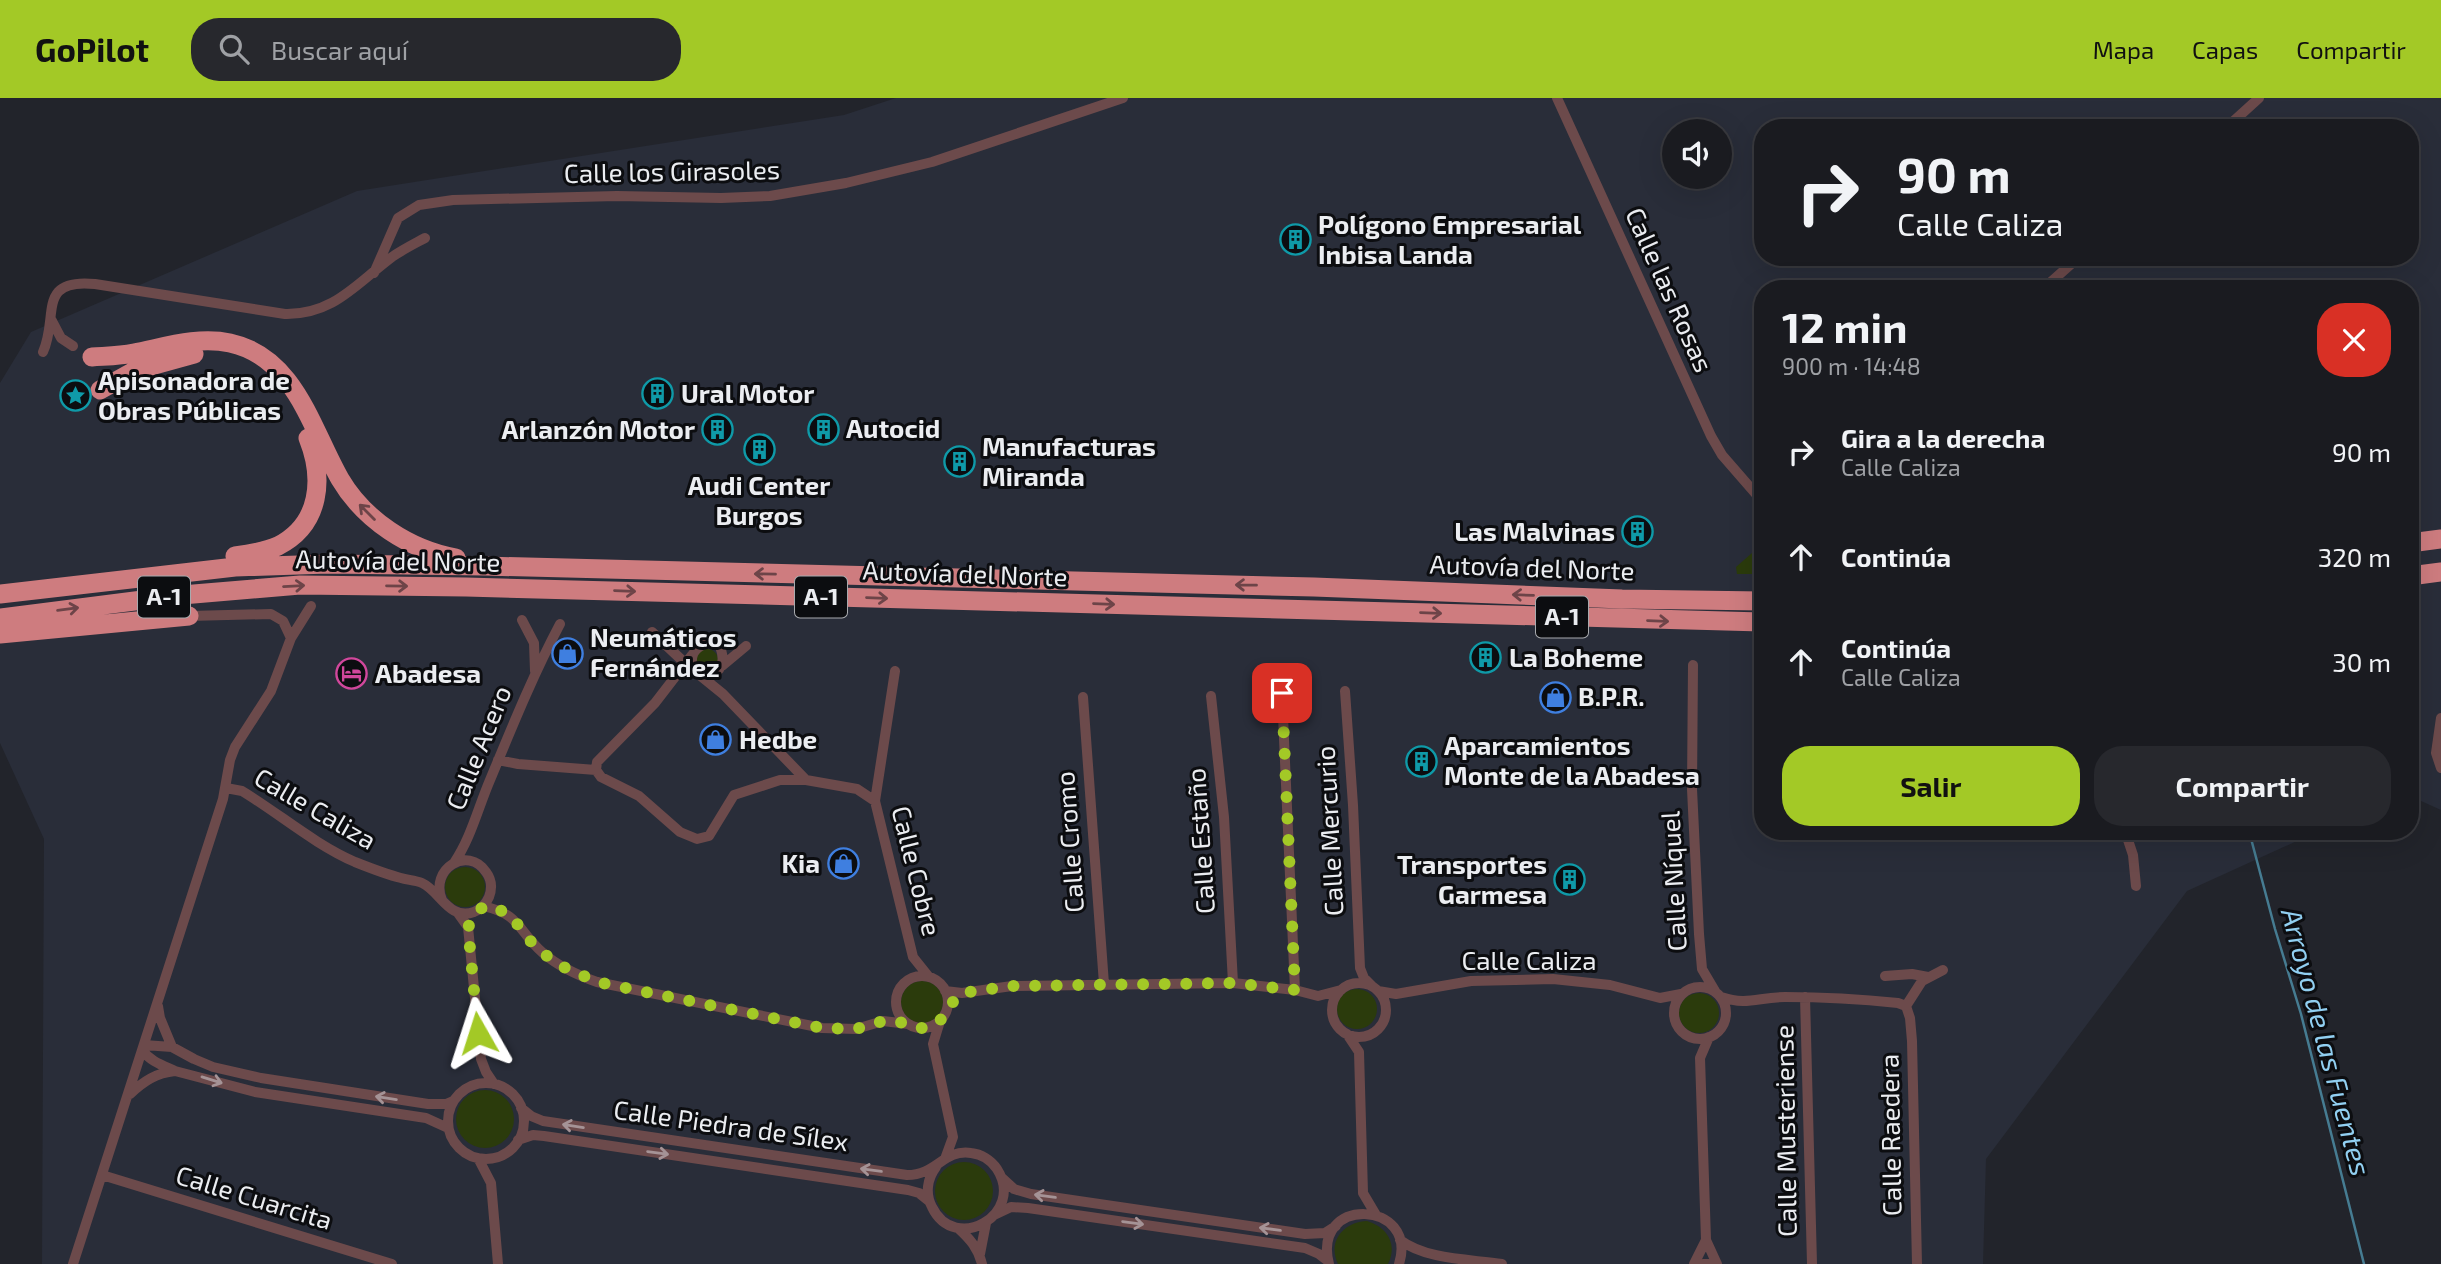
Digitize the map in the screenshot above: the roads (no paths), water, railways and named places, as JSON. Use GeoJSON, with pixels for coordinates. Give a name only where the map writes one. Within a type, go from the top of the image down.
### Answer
{"type":"FeatureCollection","features":[{"type":"Feature","properties":{"kind":"highway"},"geometry":{"type":"LineString","coordinates":[[92,357],[116,356],[181,343],[201,342],[228,342],[251,350],[279,368],[298,396],[341,481],[366,512],[385,528],[408,542],[440,555],[520,567]]}},
{"type":"Feature","properties":{"kind":"highway"},"geometry":{"type":"LineString","coordinates":[[100,390],[146,367],[183,356],[219,352],[239,356],[264,368],[275,379],[305,429],[317,466],[317,493],[313,509],[295,535],[263,551],[208,561],[185,572]]}},
{"type":"Feature","properties":{"kind":"highway"},"geometry":{"type":"LineString","coordinates":[[2419,542],[2441,539]]}},
{"type":"Feature","properties":{"kind":"highway"},"geometry":{"type":"LineString","coordinates":[[2419,561],[2441,558]]}},
{"type":"Feature","properties":{"kind":"highway","name":"Autovía del Norte"},"geometry":{"type":"LineString","coordinates":[[0,594],[245,566],[302,564],[1363,588],[1754,601]]}},
{"type":"Feature","properties":{"kind":"highway"},"geometry":{"type":"LineString","coordinates":[[2419,575],[2441,572]]}},
{"type":"Feature","properties":{"kind":"highway","name":"Autovía del Norte"},"geometry":{"type":"LineString","coordinates":[[0,618],[182,595],[300,585],[466,587],[1754,622]]}},
{"type":"Feature","properties":{"kind":"highway"},"geometry":{"type":"LineString","coordinates":[[0,634],[189,616]]}},
{"type":"Feature","properties":{"kind":"street","name":"Calle los Girasoles"},"geometry":{"type":"LineString","coordinates":[[374,272],[398,218],[419,205],[453,200],[770,196],[846,183],[932,162],[1123,98]]}},
{"type":"Feature","properties":{"kind":"street","name":"Calle las Rosas"},"geometry":{"type":"LineString","coordinates":[[1557,98],[1711,436],[1723,455],[1754,489]]}},
{"type":"Feature","properties":{"kind":"street"},"geometry":{"type":"LineString","coordinates":[[2236,119],[2259,98]]}},
{"type":"Feature","properties":{"kind":"street"},"geometry":{"type":"LineString","coordinates":[[43,352],[50,330],[50,304],[58,291],[69,284],[78,283],[301,315],[345,296],[393,256],[425,238]]}},
{"type":"Feature","properties":{"kind":"street"},"geometry":{"type":"LineString","coordinates":[[2053,280],[2069,266]]}},
{"type":"Feature","properties":{"kind":"street"},"geometry":{"type":"LineString","coordinates":[[49,316],[61,338],[73,346]]}},
{"type":"Feature","properties":{"kind":"street"},"geometry":{"type":"LineString","coordinates":[[73,1264],[226,788],[230,760],[235,747],[271,691],[291,638],[311,606]]}},
{"type":"Feature","properties":{"kind":"street"},"geometry":{"type":"LineString","coordinates":[[189,616],[271,614],[283,621],[291,638]]}},
{"type":"Feature","properties":{"kind":"street","name":"Calle Acero"},"geometry":{"type":"LineString","coordinates":[[522,620],[534,643],[535,671]]}},
{"type":"Feature","properties":{"kind":"street","name":"Calle Acero"},"geometry":{"type":"LineString","coordinates":[[454,863],[468,842],[475,818],[535,671],[559,624]]}},
{"type":"Feature","properties":{"kind":"street"},"geometry":{"type":"LineString","coordinates":[[652,632],[689,659],[699,674],[723,694],[807,780]]}},
{"type":"Feature","properties":{"kind":"street"},"geometry":{"type":"LineString","coordinates":[[596,770],[597,762],[655,703],[699,646],[715,642],[724,656],[717,682],[723,694]]}},
{"type":"Feature","properties":{"kind":"street"},"geometry":{"type":"LineString","coordinates":[[699,674],[711,677],[746,646]]}},
{"type":"Feature","properties":{"kind":"street","name":"Calle Níquel"},"geometry":{"type":"LineString","coordinates":[[1683,993],[1697,981],[1702,969],[1692,789],[1693,665]]}},
{"type":"Feature","properties":{"kind":"street","name":"Calle Cobre"},"geometry":{"type":"LineString","coordinates":[[895,671],[875,801],[914,957],[929,976]]}},
{"type":"Feature","properties":{"kind":"street","name":"Calle Mercurio"},"geometry":{"type":"LineString","coordinates":[[1345,691],[1360,968]]}},
{"type":"Feature","properties":{"kind":"street"},"geometry":{"type":"LineString","coordinates":[[1282,693],[1295,990]]}},
{"type":"Feature","properties":{"kind":"street","name":"Calle Estaño"},"geometry":{"type":"LineString","coordinates":[[1211,696],[1224,817],[1233,983]]}},
{"type":"Feature","properties":{"kind":"street","name":"Calle Cromo"},"geometry":{"type":"LineString","coordinates":[[1083,697],[1104,984]]}},
{"type":"Feature","properties":{"kind":"street"},"geometry":{"type":"LineString","coordinates":[[2441,718],[2436,753],[2441,768]]}},
{"type":"Feature","properties":{"kind":"street"},"geometry":{"type":"LineString","coordinates":[[780,780],[785,769],[785,758]]}},
{"type":"Feature","properties":{"kind":"street"},"geometry":{"type":"LineString","coordinates":[[498,760],[596,770],[601,776],[639,796],[680,832],[697,839],[709,836],[734,795],[780,780],[807,780],[857,789],[875,801]]}},
{"type":"Feature","properties":{"kind":"street","name":"Calle Caliza"},"geometry":{"type":"LineString","coordinates":[[226,788],[242,791],[343,856],[379,871],[421,883],[442,900]]}},
{"type":"Feature","properties":{"kind":"street"},"geometry":{"type":"LineString","coordinates":[[2128,840],[2133,855],[2136,886]]}},
{"type":"Feature","properties":{"kind":"street","name":"Calle Acero"},"geometry":{"type":"LineString","coordinates":[[468,842],[480,866]]}},
{"type":"Feature","properties":{"kind":"street"},"geometry":{"type":"LineString","coordinates":[[421,883],[441,876],[454,863],[470,861],[480,866],[489,876],[500,910]]}},
{"type":"Feature","properties":{"kind":"street"},"geometry":{"type":"LineString","coordinates":[[441,876],[439,888],[442,900],[458,913],[468,927],[481,1059],[494,1084]]}},
{"type":"Feature","properties":{"kind":"street"},"geometry":{"type":"LineString","coordinates":[[468,927],[488,900],[491,887]]}},
{"type":"Feature","properties":{"kind":"street"},"geometry":{"type":"LineString","coordinates":[[458,913],[469,913],[481,908],[500,910],[511,916],[532,943],[555,963],[597,982],[822,1028],[856,1029],[883,1021],[927,1028],[940,1021]]}},
{"type":"Feature","properties":{"kind":"street","name":"Calle Cobre"},"geometry":{"type":"LineString","coordinates":[[907,980],[914,957]]}},
{"type":"Feature","properties":{"kind":"street"},"geometry":{"type":"LineString","coordinates":[[1332,1015],[1334,999],[1360,968],[1364,978],[1385,1005],[1385,1016]]}},
{"type":"Feature","properties":{"kind":"street","name":"Calle Níquel"},"geometry":{"type":"LineString","coordinates":[[1702,969],[1718,994]]}},
{"type":"Feature","properties":{"kind":"street"},"geometry":{"type":"LineString","coordinates":[[1674,1019],[1674,1005],[1683,993],[1699,986],[1739,1003],[1779,997],[1805,997],[1906,1006],[1922,981],[1943,970]]}},
{"type":"Feature","properties":{"kind":"street"},"geometry":{"type":"LineString","coordinates":[[883,1021],[899,989],[915,976],[929,976],[940,983],[945,991],[947,1008]]}},
{"type":"Feature","properties":{"kind":"street"},"geometry":{"type":"LineString","coordinates":[[1885,976],[1928,976]]}},
{"type":"Feature","properties":{"kind":"street","name":"Calle Caliza"},"geometry":{"type":"LineString","coordinates":[[1375,989],[1396,994],[1471,981],[1553,979],[1610,985],[1660,998],[1683,993]]}},
{"type":"Feature","properties":{"kind":"street"},"geometry":{"type":"LineString","coordinates":[[945,991],[962,993],[1012,986],[1233,983],[1295,990],[1318,996],[1326,1004],[1337,1026],[1347,1034],[1359,1052],[1363,1193],[1377,1215]]}},
{"type":"Feature","properties":{"kind":"street"},"geometry":{"type":"LineString","coordinates":[[1318,996],[1358,983],[1375,989]]}},
{"type":"Feature","properties":{"kind":"street"},"geometry":{"type":"LineString","coordinates":[[962,993],[947,1008],[933,1044],[953,1137],[972,1153],[990,1161],[1014,1189],[1305,1234],[1325,1233],[1336,1226],[1348,1216],[1363,1193]]}},
{"type":"Feature","properties":{"kind":"street"},"geometry":{"type":"LineString","coordinates":[[1359,1052],[1370,1034],[1381,1025],[1396,994]]}},
{"type":"Feature","properties":{"kind":"street"},"geometry":{"type":"LineString","coordinates":[[1718,994],[1725,1007],[1725,1019]]}},
{"type":"Feature","properties":{"kind":"street","name":"Calle Musteriense"},"geometry":{"type":"LineString","coordinates":[[1805,997],[1812,1264]]}},
{"type":"Feature","properties":{"kind":"street"},"geometry":{"type":"LineString","coordinates":[[1660,998],[1679,1030],[1689,1037],[1699,1039],[1718,1032],[1739,1003]]}},
{"type":"Feature","properties":{"kind":"street"},"geometry":{"type":"LineString","coordinates":[[895,1001],[898,1014],[933,1044]]}},
{"type":"Feature","properties":{"kind":"street"},"geometry":{"type":"LineString","coordinates":[[158,1002],[160,1018],[172,1046]]}},
{"type":"Feature","properties":{"kind":"street","name":"Calle Raedera"},"geometry":{"type":"LineString","coordinates":[[1906,1006],[1912,1041],[1917,1264]]}},
{"type":"Feature","properties":{"kind":"street"},"geometry":{"type":"LineString","coordinates":[[1347,1034],[1359,1037],[1370,1034]]}},
{"type":"Feature","properties":{"kind":"street"},"geometry":{"type":"LineString","coordinates":[[1689,1037],[1700,1058]]}},
{"type":"Feature","properties":{"kind":"street"},"geometry":{"type":"LineString","coordinates":[[1709,1037],[1700,1058],[1706,1240],[1717,1264]]}},
{"type":"Feature","properties":{"kind":"street"},"geometry":{"type":"LineString","coordinates":[[143,1047],[172,1046],[213,1067],[281,1082],[428,1104],[446,1104],[453,1101],[468,1087],[481,1059]]}},
{"type":"Feature","properties":{"kind":"street"},"geometry":{"type":"LineString","coordinates":[[143,1047],[147,1057],[175,1071],[255,1091],[426,1118],[448,1128]]}},
{"type":"Feature","properties":{"kind":"street"},"geometry":{"type":"LineString","coordinates":[[128,1096],[145,1080],[163,1072],[175,1071]]}},
{"type":"Feature","properties":{"kind":"street"},"geometry":{"type":"LineString","coordinates":[[468,1087],[482,1083],[494,1084],[510,1092],[521,1108],[524,1122],[518,1140],[511,1149],[501,1156],[478,1158]]}},
{"type":"Feature","properties":{"kind":"street"},"geometry":{"type":"LineString","coordinates":[[453,1101],[448,1116],[448,1128],[452,1138],[460,1149],[478,1158],[491,1183],[499,1264]]}},
{"type":"Feature","properties":{"kind":"street","name":"Calle Piedra de Sílex"},"geometry":{"type":"LineString","coordinates":[[521,1108],[543,1121],[894,1173],[921,1175],[940,1163]]}},
{"type":"Feature","properties":{"kind":"street","name":"Calle Piedra de Sílex"},"geometry":{"type":"LineString","coordinates":[[518,1140],[533,1135],[544,1136],[908,1190],[929,1201]]}},
{"type":"Feature","properties":{"kind":"street"},"geometry":{"type":"LineString","coordinates":[[953,1137],[928,1186],[929,1201],[940,1219],[958,1228],[971,1240],[981,1259]]}},
{"type":"Feature","properties":{"kind":"street"},"geometry":{"type":"LineString","coordinates":[[940,1163],[958,1153],[972,1153]]}},
{"type":"Feature","properties":{"kind":"street"},"geometry":{"type":"LineString","coordinates":[[491,1183],[501,1156]]}},
{"type":"Feature","properties":{"kind":"street","name":"Calle Cuarcita"},"geometry":{"type":"LineString","coordinates":[[102,1175],[392,1264]]}},
{"type":"Feature","properties":{"kind":"street"},"geometry":{"type":"LineString","coordinates":[[981,1259],[990,1219],[1002,1200],[1001,1177]]}},
{"type":"Feature","properties":{"kind":"street"},"geometry":{"type":"LineString","coordinates":[[958,1228],[971,1228],[1011,1207],[1028,1208],[1304,1248],[1319,1254],[1328,1263]]}},
{"type":"Feature","properties":{"kind":"street"},"geometry":{"type":"LineString","coordinates":[[1348,1216],[1367,1213],[1387,1221],[1401,1240],[1399,1264]]}},
{"type":"Feature","properties":{"kind":"street"},"geometry":{"type":"LineString","coordinates":[[1328,1263],[1326,1249],[1329,1236],[1336,1226]]}},
{"type":"Feature","properties":{"kind":"street"},"geometry":{"type":"LineString","coordinates":[[1401,1240],[1424,1252],[1502,1264]]}},
{"type":"Feature","properties":{"kind":"street"},"geometry":{"type":"LineString","coordinates":[[1693,1264],[1706,1240]]}},
{"type":"Feature","properties":{"kind":"waterway","name":"Arroyo de las Fuentes"},"geometry":{"type":"LineString","coordinates":[[2251,840],[2301,1014],[2364,1264]]}},
{"type":"Feature","properties":{"kind":"place","name":"Polígono Empresarial Inbisa Landa"},"geometry":{"type":"Point","coordinates":[1295,240]}},
{"type":"Feature","properties":{"kind":"place","name":"Ural Motor"},"geometry":{"type":"Point","coordinates":[658,394]}},
{"type":"Feature","properties":{"kind":"place","name":"Apisonadora de Obras Públicas"},"geometry":{"type":"Point","coordinates":[75,396]}},
{"type":"Feature","properties":{"kind":"place","name":"Autocid"},"geometry":{"type":"Point","coordinates":[823,429]}},
{"type":"Feature","properties":{"kind":"place","name":"Arlanzón Motor"},"geometry":{"type":"Point","coordinates":[718,430]}},
{"type":"Feature","properties":{"kind":"place","name":"Audi Center Burgos"},"geometry":{"type":"Point","coordinates":[759,450]}},
{"type":"Feature","properties":{"kind":"place","name":"Manufacturas Miranda"},"geometry":{"type":"Point","coordinates":[959,462]}},
{"type":"Feature","properties":{"kind":"place","name":"Las Malvinas"},"geometry":{"type":"Point","coordinates":[1638,532]}},
{"type":"Feature","properties":{"kind":"place","name":"Neumáticos Fernández"},"geometry":{"type":"Point","coordinates":[567,653]}},
{"type":"Feature","properties":{"kind":"place","name":"La Boheme"},"geometry":{"type":"Point","coordinates":[1486,658]}},
{"type":"Feature","properties":{"kind":"place","name":"Abadesa"},"geometry":{"type":"Point","coordinates":[352,674]}},
{"type":"Feature","properties":{"kind":"place","name":"B.P.R."},"geometry":{"type":"Point","coordinates":[1555,697]}},
{"type":"Feature","properties":{"kind":"place","name":"Hedbe"},"geometry":{"type":"Point","coordinates":[716,740]}},
{"type":"Feature","properties":{"kind":"place","name":"Aparcamientos Monte de la Abadesa"},"geometry":{"type":"Point","coordinates":[1421,761]}},
{"type":"Feature","properties":{"kind":"place","name":"Kia"},"geometry":{"type":"Point","coordinates":[843,864]}},
{"type":"Feature","properties":{"kind":"place","name":"Transportes Garmesa"},"geometry":{"type":"Point","coordinates":[1570,880]}}]}
